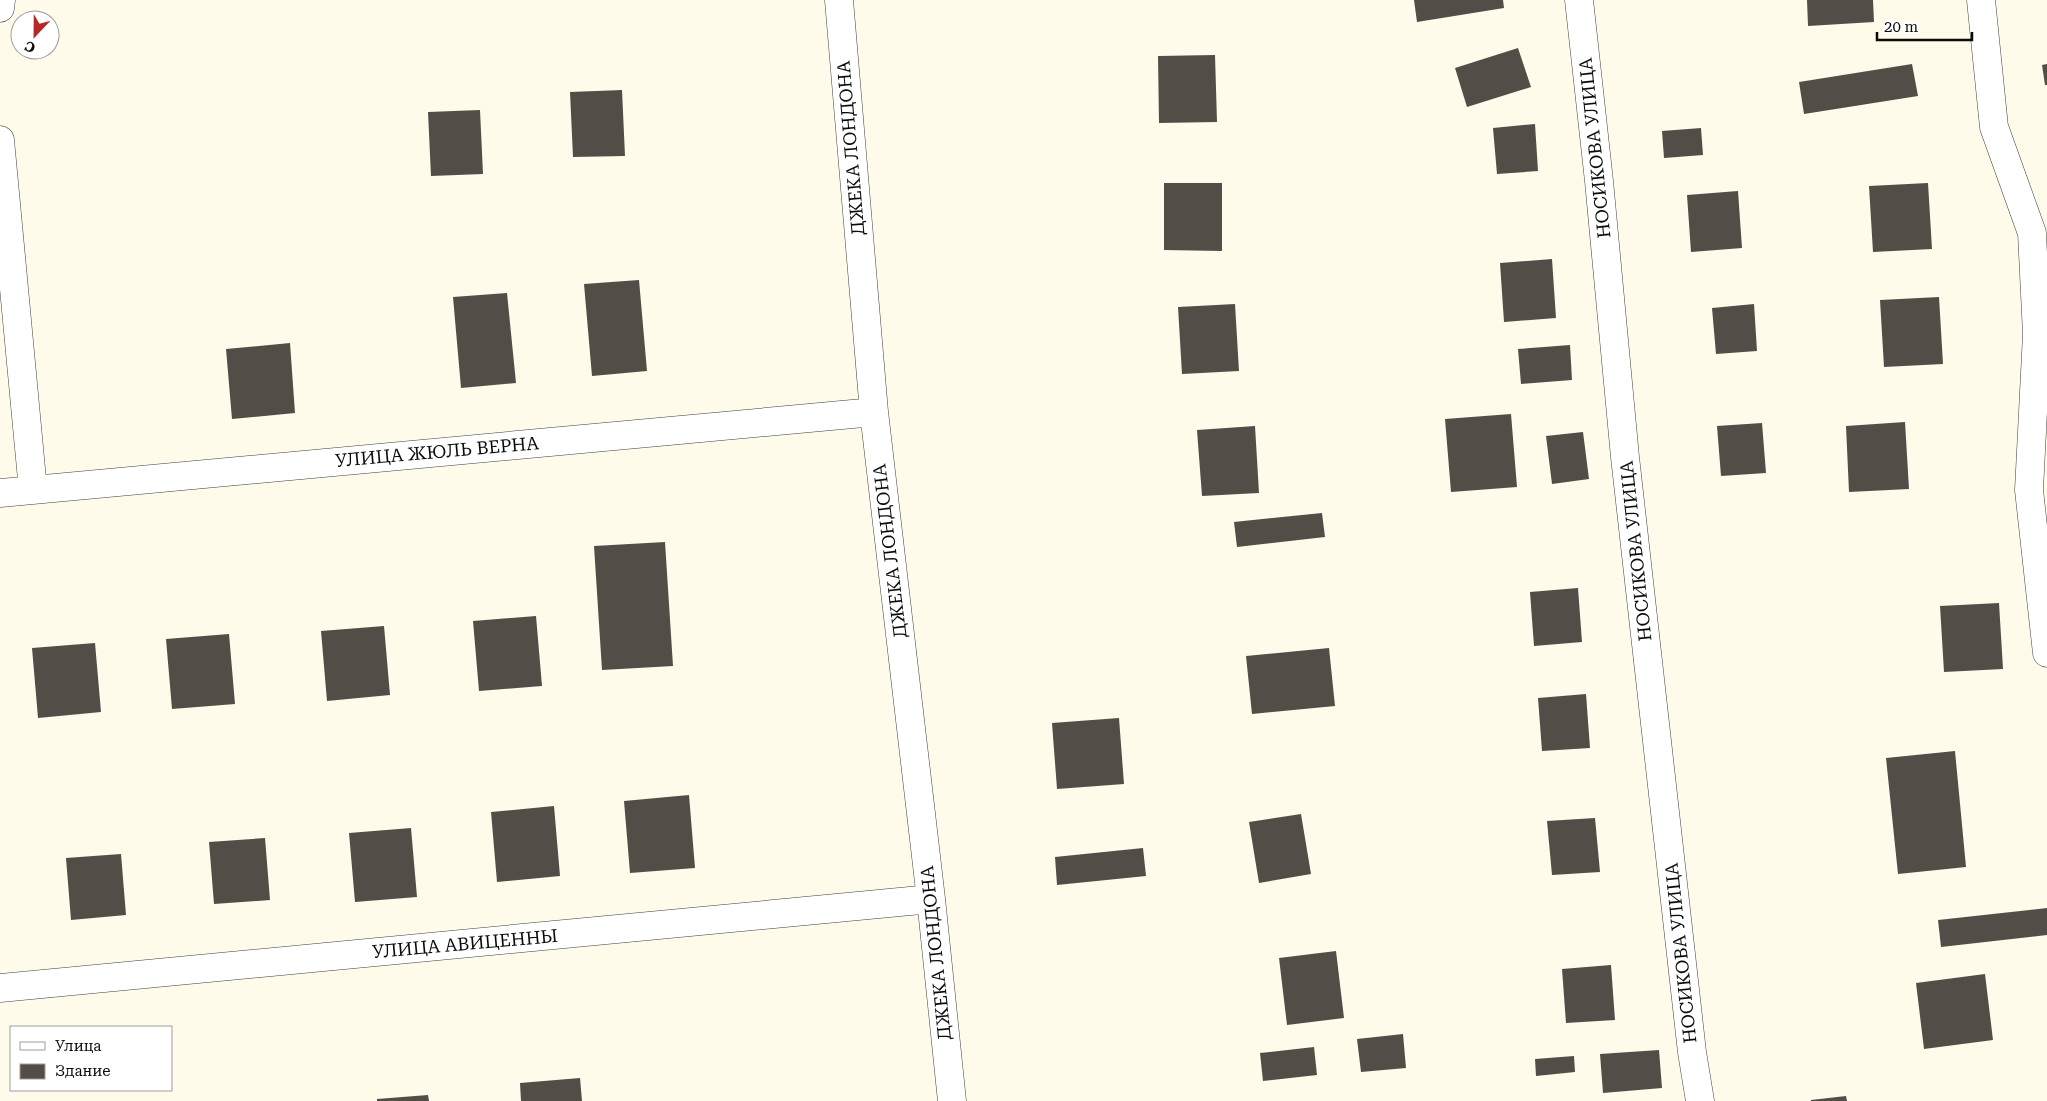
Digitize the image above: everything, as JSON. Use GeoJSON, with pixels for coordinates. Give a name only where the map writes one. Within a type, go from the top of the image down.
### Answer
{"type":"FeatureCollection","features":[{"type":"Feature","properties":{"kind":"street"},"geometry":{"type":"LineString","coordinates":[[0,8],[1,0]]}},
{"type":"Feature","properties":{"kind":"street","name":"ДЖЕКА ЛОНДОНА"},"geometry":{"type":"LineString","coordinates":[[839,0],[874,412],[931,899],[952,1101]]}},
{"type":"Feature","properties":{"kind":"street","name":"НОСИКОВА УЛИЦА"},"geometry":{"type":"LineString","coordinates":[[1579,0],[1600,191],[1625,457],[1692,1052],[1700,1101]]}},
{"type":"Feature","properties":{"kind":"street"},"geometry":{"type":"LineString","coordinates":[[1981,0],[1994,127],[2032,233],[2037,334],[2029,490],[2047,653]]}},
{"type":"Feature","properties":{"kind":"street"},"geometry":{"type":"LineString","coordinates":[[0,140],[32,490]]}},
{"type":"Feature","properties":{"kind":"street","name":"УЛИЦА ЖЮЛЬ ВЕРНА"},"geometry":{"type":"LineString","coordinates":[[0,493],[874,412]]}},
{"type":"Feature","properties":{"kind":"street","name":"УЛИЦА АВИЦЕННЫ"},"geometry":{"type":"LineString","coordinates":[[0,988],[931,899]]}},
{"type":"Feature","properties":{"kind":"building"},"geometry":{"type":"Polygon","coordinates":[[[1414,0],[1503,0],[1504,8],[1417,22],[1414,0]]]}},
{"type":"Feature","properties":{"kind":"building"},"geometry":{"type":"Polygon","coordinates":[[[1807,0],[1873,0],[1874,22],[1808,26],[1807,0]]]}},
{"type":"Feature","properties":{"kind":"building"},"geometry":{"type":"Polygon","coordinates":[[[1518,48],[1531,87],[1467,107],[1455,68],[1518,48]]]}},
{"type":"Feature","properties":{"kind":"building"},"geometry":{"type":"Polygon","coordinates":[[[1215,55],[1217,122],[1159,123],[1158,56],[1215,55]]]}},
{"type":"Feature","properties":{"kind":"building"},"geometry":{"type":"Polygon","coordinates":[[[1912,64],[1918,96],[1804,114],[1799,82],[1912,64]]]}},
{"type":"Feature","properties":{"kind":"building"},"geometry":{"type":"Polygon","coordinates":[[[2047,64],[2047,85],[2045,85],[2042,65],[2047,64]]]}},
{"type":"Feature","properties":{"kind":"building"},"geometry":{"type":"Polygon","coordinates":[[[622,90],[625,156],[573,157],[570,92],[622,90]]]}},
{"type":"Feature","properties":{"kind":"building"},"geometry":{"type":"Polygon","coordinates":[[[480,110],[483,174],[431,176],[428,112],[480,110]]]}},
{"type":"Feature","properties":{"kind":"building"},"geometry":{"type":"Polygon","coordinates":[[[1535,124],[1538,171],[1497,174],[1493,128],[1535,124]]]}},
{"type":"Feature","properties":{"kind":"building"},"geometry":{"type":"Polygon","coordinates":[[[1701,128],[1703,155],[1664,158],[1662,131],[1701,128]]]}},
{"type":"Feature","properties":{"kind":"building"},"geometry":{"type":"Polygon","coordinates":[[[1164,183],[1222,183],[1222,251],[1164,250],[1164,183]]]}},
{"type":"Feature","properties":{"kind":"building"},"geometry":{"type":"Polygon","coordinates":[[[1928,183],[1932,249],[1873,252],[1869,186],[1928,183]]]}},
{"type":"Feature","properties":{"kind":"building"},"geometry":{"type":"Polygon","coordinates":[[[1738,191],[1742,248],[1691,252],[1687,195],[1738,191]]]}},
{"type":"Feature","properties":{"kind":"building"},"geometry":{"type":"Polygon","coordinates":[[[1552,259],[1556,318],[1504,322],[1500,263],[1552,259]]]}},
{"type":"Feature","properties":{"kind":"building"},"geometry":{"type":"Polygon","coordinates":[[[639,280],[647,371],[592,376],[584,284],[639,280]]]}},
{"type":"Feature","properties":{"kind":"building"},"geometry":{"type":"Polygon","coordinates":[[[507,293],[516,383],[461,388],[453,297],[507,293]]]}},
{"type":"Feature","properties":{"kind":"building"},"geometry":{"type":"Polygon","coordinates":[[[1939,297],[1943,364],[1884,367],[1880,300],[1939,297]]]}},
{"type":"Feature","properties":{"kind":"building"},"geometry":{"type":"Polygon","coordinates":[[[1235,304],[1239,371],[1182,374],[1178,307],[1235,304]]]}},
{"type":"Feature","properties":{"kind":"building"},"geometry":{"type":"Polygon","coordinates":[[[1754,304],[1757,351],[1716,354],[1712,308],[1754,304]]]}},
{"type":"Feature","properties":{"kind":"building"},"geometry":{"type":"Polygon","coordinates":[[[290,343],[295,413],[232,419],[226,349],[290,343]]]}},
{"type":"Feature","properties":{"kind":"building"},"geometry":{"type":"Polygon","coordinates":[[[1570,345],[1572,380],[1521,384],[1518,349],[1570,345]]]}},
{"type":"Feature","properties":{"kind":"building"},"geometry":{"type":"Polygon","coordinates":[[[1511,414],[1517,487],[1451,492],[1445,419],[1511,414]]]}},
{"type":"Feature","properties":{"kind":"building"},"geometry":{"type":"Polygon","coordinates":[[[1905,422],[1909,489],[1849,492],[1846,426],[1905,422]]]}},
{"type":"Feature","properties":{"kind":"building"},"geometry":{"type":"Polygon","coordinates":[[[1762,423],[1766,473],[1721,476],[1717,426],[1762,423]]]}},
{"type":"Feature","properties":{"kind":"building"},"geometry":{"type":"Polygon","coordinates":[[[1255,426],[1259,493],[1202,496],[1197,430],[1255,426]]]}},
{"type":"Feature","properties":{"kind":"building"},"geometry":{"type":"Polygon","coordinates":[[[1583,432],[1589,479],[1552,484],[1546,436],[1583,432]]]}},
{"type":"Feature","properties":{"kind":"building"},"geometry":{"type":"Polygon","coordinates":[[[1322,513],[1325,537],[1237,547],[1234,522],[1322,513]]]}},
{"type":"Feature","properties":{"kind":"building"},"geometry":{"type":"Polygon","coordinates":[[[665,542],[673,666],[602,670],[594,546],[665,542]]]}},
{"type":"Feature","properties":{"kind":"building"},"geometry":{"type":"Polygon","coordinates":[[[1578,588],[1582,642],[1534,646],[1530,592],[1578,588]]]}},
{"type":"Feature","properties":{"kind":"building"},"geometry":{"type":"Polygon","coordinates":[[[1999,603],[2003,669],[1944,672],[1940,606],[1999,603]]]}},
{"type":"Feature","properties":{"kind":"building"},"geometry":{"type":"Polygon","coordinates":[[[536,616],[542,686],[479,691],[473,621],[536,616]]]}},
{"type":"Feature","properties":{"kind":"building"},"geometry":{"type":"Polygon","coordinates":[[[384,626],[390,695],[327,701],[321,631],[384,626]]]}},
{"type":"Feature","properties":{"kind":"building"},"geometry":{"type":"Polygon","coordinates":[[[229,634],[235,704],[172,709],[166,639],[229,634]]]}},
{"type":"Feature","properties":{"kind":"building"},"geometry":{"type":"Polygon","coordinates":[[[95,643],[101,712],[38,718],[32,648],[95,643]]]}},
{"type":"Feature","properties":{"kind":"building"},"geometry":{"type":"Polygon","coordinates":[[[1329,648],[1335,706],[1252,714],[1246,656],[1329,648]]]}},
{"type":"Feature","properties":{"kind":"building"},"geometry":{"type":"Polygon","coordinates":[[[1586,694],[1590,748],[1542,751],[1538,698],[1586,694]]]}},
{"type":"Feature","properties":{"kind":"building"},"geometry":{"type":"Polygon","coordinates":[[[1119,718],[1124,784],[1057,789],[1052,723],[1119,718]]]}},
{"type":"Feature","properties":{"kind":"building"},"geometry":{"type":"Polygon","coordinates":[[[1955,751],[1966,867],[1898,874],[1886,758],[1955,751]]]}},
{"type":"Feature","properties":{"kind":"building"},"geometry":{"type":"Polygon","coordinates":[[[689,795],[695,868],[630,873],[624,801],[689,795]]]}},
{"type":"Feature","properties":{"kind":"building"},"geometry":{"type":"Polygon","coordinates":[[[554,806],[560,876],[497,882],[491,812],[554,806]]]}},
{"type":"Feature","properties":{"kind":"building"},"geometry":{"type":"Polygon","coordinates":[[[1301,814],[1311,874],[1259,883],[1249,822],[1301,814]]]}},
{"type":"Feature","properties":{"kind":"building"},"geometry":{"type":"Polygon","coordinates":[[[1595,818],[1600,872],[1552,875],[1547,821],[1595,818]]]}},
{"type":"Feature","properties":{"kind":"building"},"geometry":{"type":"Polygon","coordinates":[[[411,828],[417,897],[355,902],[349,833],[411,828]]]}},
{"type":"Feature","properties":{"kind":"building"},"geometry":{"type":"Polygon","coordinates":[[[265,838],[270,900],[214,904],[209,842],[265,838]]]}},
{"type":"Feature","properties":{"kind":"building"},"geometry":{"type":"Polygon","coordinates":[[[1143,848],[1146,876],[1057,885],[1055,857],[1143,848]]]}},
{"type":"Feature","properties":{"kind":"building"},"geometry":{"type":"Polygon","coordinates":[[[121,854],[126,915],[71,920],[66,858],[121,854]]]}},
{"type":"Feature","properties":{"kind":"building"},"geometry":{"type":"Polygon","coordinates":[[[2047,908],[2047,935],[1941,947],[1938,920],[2047,908]]]}},
{"type":"Feature","properties":{"kind":"building"},"geometry":{"type":"Polygon","coordinates":[[[1336,951],[1344,1018],[1287,1025],[1279,958],[1336,951]]]}},
{"type":"Feature","properties":{"kind":"building"},"geometry":{"type":"Polygon","coordinates":[[[1611,965],[1615,1020],[1566,1023],[1562,969],[1611,965]]]}},
{"type":"Feature","properties":{"kind":"building"},"geometry":{"type":"Polygon","coordinates":[[[1985,974],[1993,1040],[1924,1049],[1916,983],[1985,974]]]}},
{"type":"Feature","properties":{"kind":"building"},"geometry":{"type":"Polygon","coordinates":[[[1403,1034],[1406,1068],[1361,1072],[1357,1039],[1403,1034]]]}},
{"type":"Feature","properties":{"kind":"building"},"geometry":{"type":"Polygon","coordinates":[[[1314,1047],[1317,1075],[1263,1081],[1260,1053],[1314,1047]]]}},
{"type":"Feature","properties":{"kind":"building"},"geometry":{"type":"Polygon","coordinates":[[[1659,1050],[1662,1088],[1603,1093],[1600,1054],[1659,1050]]]}},
{"type":"Feature","properties":{"kind":"building"},"geometry":{"type":"Polygon","coordinates":[[[1574,1056],[1575,1072],[1536,1076],[1535,1059],[1574,1056]]]}},
{"type":"Feature","properties":{"kind":"building"},"geometry":{"type":"Polygon","coordinates":[[[580,1078],[582,1101],[521,1101],[520,1083],[580,1078]]]}},
{"type":"Feature","properties":{"kind":"building"},"geometry":{"type":"Polygon","coordinates":[[[428,1095],[429,1101],[377,1101],[377,1099],[428,1095]]]}},
{"type":"Feature","properties":{"kind":"building"},"geometry":{"type":"Polygon","coordinates":[[[1846,1096],[1847,1101],[1811,1101],[1811,1100],[1846,1096]]]}}]}
